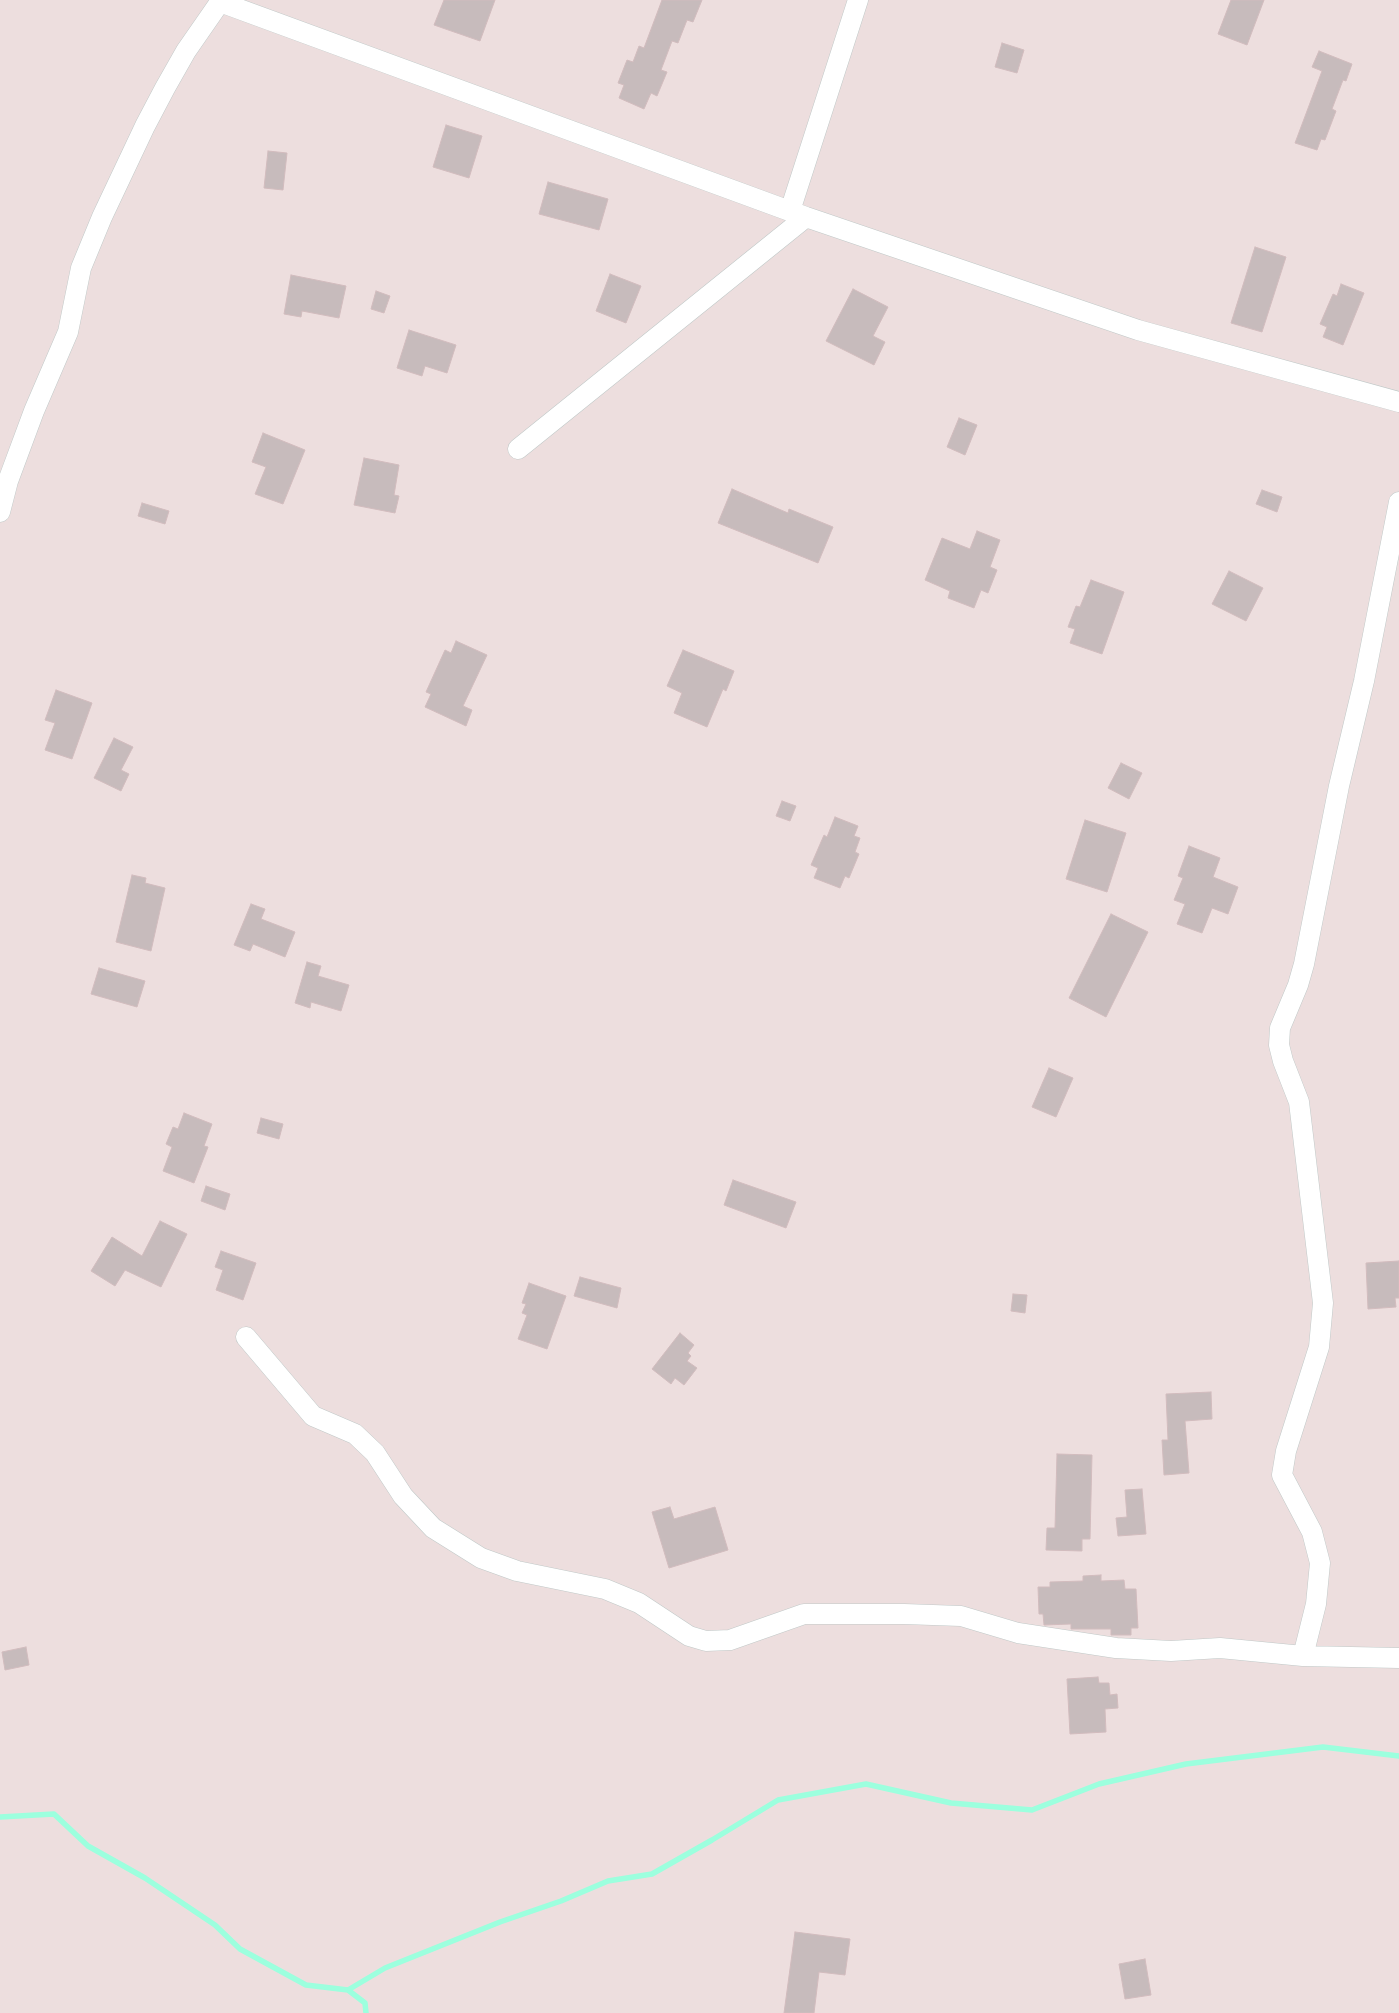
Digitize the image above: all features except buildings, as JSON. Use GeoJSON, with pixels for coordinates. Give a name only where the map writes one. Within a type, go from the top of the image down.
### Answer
{"type":"FeatureCollection","features":[{"type":"Feature","properties":{"kind":"street"},"geometry":{"type":"LineString","coordinates":[[518,449],[798,214],[858,0]]}},
{"type":"Feature","properties":{"kind":"street"},"geometry":{"type":"LineString","coordinates":[[0,512],[8,481],[31,420],[68,332],[81,268],[102,217],[165,88],[186,51],[220,1],[798,214],[1138,330],[1399,402]]}},
{"type":"Feature","properties":{"kind":"street"},"geometry":{"type":"LineString","coordinates":[[1303,1656],[1316,1604],[1320,1562],[1312,1532],[1282,1475],[1286,1452],[1318,1347],[1323,1302],[1299,1102],[1283,1061],[1279,1045],[1280,1028],[1298,985],[1304,964],[1339,786],[1364,681],[1399,502]]}},
{"type":"Feature","properties":{"kind":"street"},"geometry":{"type":"LineString","coordinates":[[246,1337],[313,1416],[355,1434],[375,1453],[403,1496],[433,1528],[480,1558],[517,1572],[605,1589],[639,1604],[689,1636],[706,1641],[730,1640],[804,1614],[904,1614],[961,1616],[1018,1633],[1116,1648],[1171,1651],[1220,1648],[1303,1656],[1399,1658]]}},
{"type":"Feature","properties":{"kind":"waterway"},"geometry":{"type":"LineString","coordinates":[[0,1817],[54,1814],[88,1846],[145,1878],[215,1925],[240,1949],[306,1985],[348,1990],[385,1968],[500,1922],[561,1901],[608,1881],[652,1874],[778,1800],[866,1784],[951,1803],[1032,1810],[1099,1784],[1186,1764],[1323,1747],[1399,1756]]}},
{"type":"Feature","properties":{"kind":"waterway"},"geometry":{"type":"LineString","coordinates":[[348,1990],[365,2003],[366,2013]]}}]}
